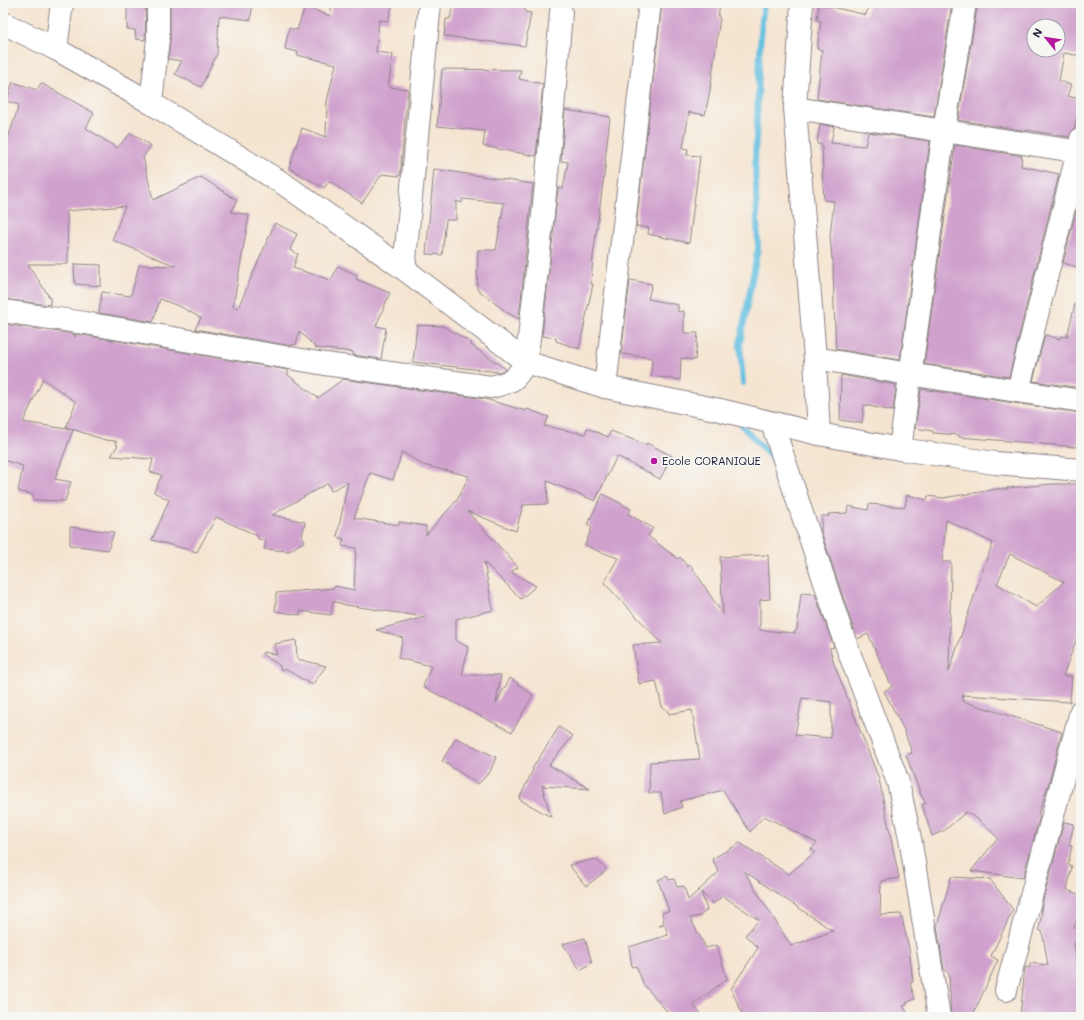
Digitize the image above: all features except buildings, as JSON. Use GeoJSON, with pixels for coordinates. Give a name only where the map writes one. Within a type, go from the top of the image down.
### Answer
{"type":"FeatureCollection","features":[{"type":"Feature","properties":{"kind":"street"},"geometry":{"type":"LineString","coordinates":[[56,49],[62,3]]}},
{"type":"Feature","properties":{"kind":"street"},"geometry":{"type":"LineString","coordinates":[[151,103],[158,39],[158,3]]}},
{"type":"Feature","properties":{"kind":"street"},"geometry":{"type":"LineString","coordinates":[[404,269],[430,3]]}},
{"type":"Feature","properties":{"kind":"street"},"geometry":{"type":"LineString","coordinates":[[604,387],[650,3]]}},
{"type":"Feature","properties":{"kind":"street"},"geometry":{"type":"LineString","coordinates":[[802,3],[795,108],[815,358],[819,434]]}},
{"type":"Feature","properties":{"kind":"street"},"geometry":{"type":"LineString","coordinates":[[900,449],[909,374],[944,130],[965,3]]}},
{"type":"Feature","properties":{"kind":"street"},"geometry":{"type":"LineString","coordinates":[[3,311],[85,323],[325,364],[491,387],[510,382],[518,376],[526,362],[553,122],[561,12]]}},
{"type":"Feature","properties":{"kind":"street"},"geometry":{"type":"LineString","coordinates":[[3,23],[56,49],[151,103],[284,184],[404,269],[526,362],[604,387],[720,410],[819,434],[900,449],[995,463],[1081,470]]}},
{"type":"Feature","properties":{"kind":"street"},"geometry":{"type":"LineString","coordinates":[[795,108],[1080,148],[1018,391]]}},
{"type":"Feature","properties":{"kind":"street"},"geometry":{"type":"LineString","coordinates":[[815,358],[1081,401]]}},
{"type":"Feature","properties":{"kind":"street"},"geometry":{"type":"LineString","coordinates":[[772,423],[841,631],[898,782],[910,838],[939,1017]]}},
{"type":"Feature","properties":{"kind":"street"},"geometry":{"type":"LineString","coordinates":[[1006,990],[1081,711]]}},
{"type":"Feature","properties":{"kind":"waterway"},"geometry":{"type":"LineString","coordinates":[[743,383],[740,344],[758,248],[755,160],[761,31],[764,3]]}},
{"type":"Feature","properties":{"kind":"waterway"},"geometry":{"type":"LineString","coordinates":[[742,426],[777,463]]}},
{"type":"Feature","properties":{"kind":"place","name":"Ecole CORANIQUE"},"geometry":{"type":"Point","coordinates":[654,461]}}]}
